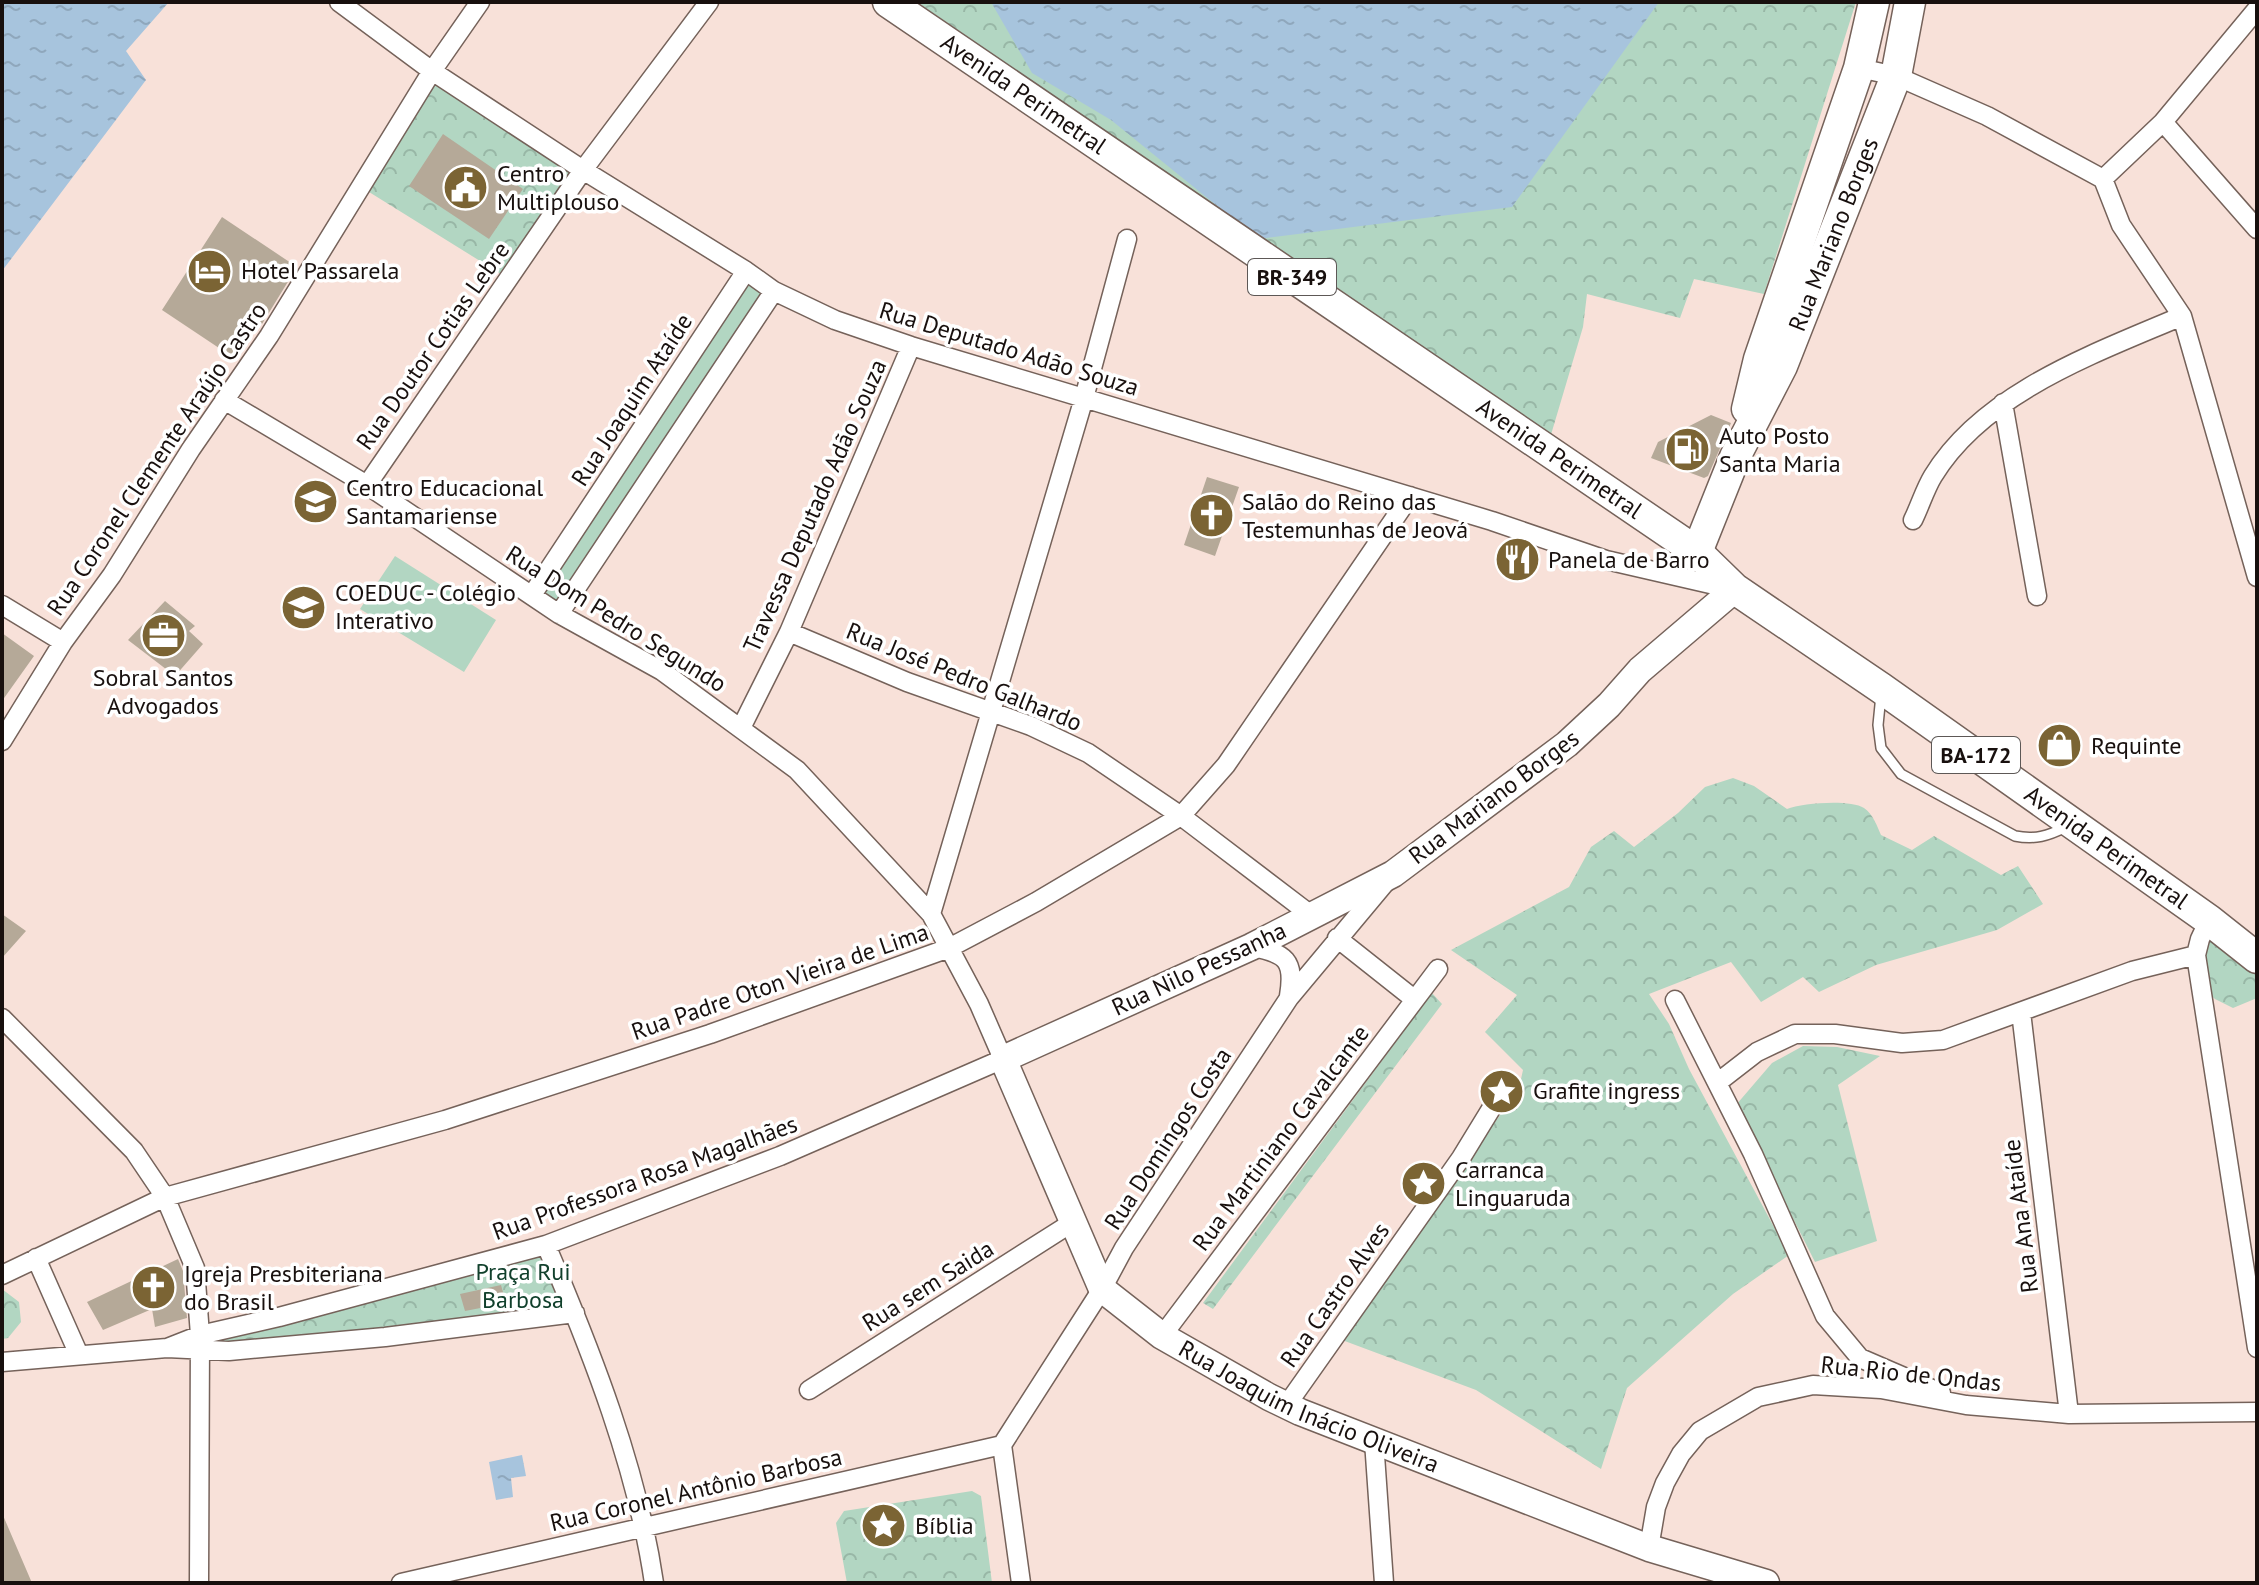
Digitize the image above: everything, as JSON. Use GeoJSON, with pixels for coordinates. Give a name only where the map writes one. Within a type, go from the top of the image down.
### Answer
{"type":"FeatureCollection","features":[{"type":"Feature","properties":{"kind":"main road","name":"Avenida Perimetral"},"geometry":{"type":"LineString","coordinates":[[888,2],[1697,552],[1735,589],[1881,688],[2257,956]]}},
{"type":"Feature","properties":{"kind":"main road","name":"Rua Mariano Borges"},"geometry":{"type":"LineString","coordinates":[[1735,457],[1759,359],[1859,68],[1874,2]]}},
{"type":"Feature","properties":{"kind":"main road","name":"Rua Mariano Borges"},"geometry":{"type":"LineString","coordinates":[[1697,552],[1735,457],[1782,366],[1896,76],[1910,2]]}},
{"type":"Feature","properties":{"kind":"street","name":"Rua Deputado Adão Souza"},"geometry":{"type":"LineString","coordinates":[[339,2],[432,71],[583,170],[774,291],[835,320],[911,346],[1410,496],[1606,560],[1735,589]]}},
{"type":"Feature","properties":{"kind":"street","name":"Rua Coronel Clemente Araújo Castro"},"geometry":{"type":"LineString","coordinates":[[2,741],[63,642],[112,575],[224,400],[269,336],[432,71],[480,2]]}},
{"type":"Feature","properties":{"kind":"street","name":"Rua Doutor Cotias Lebre"},"geometry":{"type":"LineString","coordinates":[[367,485],[583,170],[709,2]]}},
{"type":"Feature","properties":{"kind":"street"},"geometry":{"type":"LineString","coordinates":[[2103,179],[2163,122],[2257,9]]}},
{"type":"Feature","properties":{"kind":"street"},"geometry":{"type":"LineString","coordinates":[[1859,68],[1896,76],[1987,116],[2103,179],[2121,225],[2182,316],[2257,577]]}},
{"type":"Feature","properties":{"kind":"street"},"geometry":{"type":"LineString","coordinates":[[2163,122],[2257,229]]}},
{"type":"Feature","properties":{"kind":"street"},"geometry":{"type":"LineString","coordinates":[[931,914],[1084,398],[1127,239]]}},
{"type":"Feature","properties":{"kind":"street","name":"Rua Joaquim Ataíde"},"geometry":{"type":"LineString","coordinates":[[532,595],[746,271]]}},
{"type":"Feature","properties":{"kind":"street"},"geometry":{"type":"LineString","coordinates":[[559,614],[774,291]]}},
{"type":"Feature","properties":{"kind":"street"},"geometry":{"type":"LineString","coordinates":[[1913,520],[1932,476],[1958,443],[2003,403],[2076,362],[2182,316]]}},
{"type":"Feature","properties":{"kind":"street","name":"Travessa Deputado Adão Souza"},"geometry":{"type":"LineString","coordinates":[[741,728],[789,632],[911,346]]}},
{"type":"Feature","properties":{"kind":"street","name":"Rua Dom Pedro Segundo"},"geometry":{"type":"LineString","coordinates":[[224,400],[367,485],[559,614],[662,671],[797,770],[931,914],[979,1004],[1003,1059]]}},
{"type":"Feature","properties":{"kind":"street"},"geometry":{"type":"LineString","coordinates":[[2003,403],[2037,596]]}},
{"type":"Feature","properties":{"kind":"street","name":"Rua Padre Oton Vieira de Lima"},"geometry":{"type":"LineString","coordinates":[[2,1275],[165,1197],[445,1120],[710,1034],[949,948],[1036,902],[1181,816],[1226,765],[1410,496]]}},
{"type":"Feature","properties":{"kind":"street","name":"Rua Mariano Borges"},"geometry":{"type":"LineString","coordinates":[[1393,874],[1567,744],[1609,705],[1640,670],[1735,589]]}},
{"type":"Feature","properties":{"kind":"street"},"geometry":{"type":"LineString","coordinates":[[2,605],[63,642]]}},
{"type":"Feature","properties":{"kind":"street","name":"Rua José Pedro Galhardo"},"geometry":{"type":"LineString","coordinates":[[789,632],[907,682],[1031,726],[1088,753],[1181,816],[1311,915]]}},
{"type":"Feature","properties":{"kind":"street","name":"Rua Nilo Pessanha"},"geometry":{"type":"LineString","coordinates":[[1003,1059],[1251,947],[1393,874]]}},
{"type":"Feature","properties":{"kind":"street","name":"Rua Domingos Costa"},"geometry":{"type":"LineString","coordinates":[[1002,1445],[1102,1289],[1124,1248],[1289,998],[1393,874]]}},
{"type":"Feature","properties":{"kind":"street"},"geometry":{"type":"LineString","coordinates":[[2209,920],[2196,955],[2257,1348]]}},
{"type":"Feature","properties":{"kind":"street"},"geometry":{"type":"LineString","coordinates":[[1337,938],[1414,999]]}},
{"type":"Feature","properties":{"kind":"street"},"geometry":{"type":"LineString","coordinates":[[1251,947],[1274,951],[1288,961],[1293,973],[1289,998]]}},
{"type":"Feature","properties":{"kind":"street"},"geometry":{"type":"LineString","coordinates":[[1717,1083],[1757,1052],[1795,1034],[1835,1034],[1922,1043],[1943,1040],[2132,971],[2196,955]]}},
{"type":"Feature","properties":{"kind":"street","name":"Rua Martiniano Cavalcante"},"geometry":{"type":"LineString","coordinates":[[1162,1336],[1438,969]]}},
{"type":"Feature","properties":{"kind":"street"},"geometry":{"type":"LineString","coordinates":[[1675,1000],[1830,1322],[1860,1358],[1966,1405]]}},
{"type":"Feature","properties":{"kind":"street","name":"Rua Ana Ataíde"},"geometry":{"type":"LineString","coordinates":[[2021,1012],[2069,1414]]}},
{"type":"Feature","properties":{"kind":"street"},"geometry":{"type":"LineString","coordinates":[[2,1018],[134,1151],[165,1197],[195,1268],[200,1342],[199,1583]]}},
{"type":"Feature","properties":{"kind":"street","name":"Rua Joaquim Inácio Oliveira"},"geometry":{"type":"LineString","coordinates":[[1003,1059],[1102,1289],[1162,1336],[1286,1406],[1649,1548],[1766,1583]]}},
{"type":"Feature","properties":{"kind":"street","name":"Rua Professora Rosa Magalhães"},"geometry":{"type":"LineString","coordinates":[[2,1362],[167,1348],[200,1342],[279,1317],[546,1245],[780,1156],[1003,1059]]}},
{"type":"Feature","properties":{"kind":"street","name":"Rua Castro Alves"},"geometry":{"type":"LineString","coordinates":[[1286,1406],[1461,1158],[1502,1091]]}},
{"type":"Feature","properties":{"kind":"street","name":"Rua sem Saida"},"geometry":{"type":"LineString","coordinates":[[809,1390],[1073,1222]]}},
{"type":"Feature","properties":{"kind":"street"},"geometry":{"type":"LineString","coordinates":[[546,1245],[575,1313],[645,1525],[654,1583]]}},
{"type":"Feature","properties":{"kind":"street"},"geometry":{"type":"LineString","coordinates":[[36,1258],[79,1355]]}},
{"type":"Feature","properties":{"kind":"street"},"geometry":{"type":"LineString","coordinates":[[200,1342],[229,1351],[385,1337],[575,1313]]}},
{"type":"Feature","properties":{"kind":"street","name":"Rua Rio de Ondas"},"geometry":{"type":"LineString","coordinates":[[1649,1548],[1656,1507],[1681,1454],[1700,1431],[1758,1397],[1813,1385],[1881,1389],[1966,1405],[2069,1414],[2257,1412]]}},
{"type":"Feature","properties":{"kind":"street"},"geometry":{"type":"LineString","coordinates":[[1374,1441],[1384,1583]]}},
{"type":"Feature","properties":{"kind":"street"},"geometry":{"type":"LineString","coordinates":[[1002,1445],[1021,1583]]}},
{"type":"Feature","properties":{"kind":"street","name":"Rua Coronel Antônio Barbosa"},"geometry":{"type":"LineString","coordinates":[[401,1583],[1002,1445]]}},
{"type":"Feature","properties":{"kind":"lane"},"geometry":{"type":"LineString","coordinates":[[1881,688],[1878,725],[1881,748],[1901,774],[2015,836],[2032,839],[2072,824]]}},
{"type":"Feature","properties":{"kind":"green space"},"geometry":{"type":"Polygon","coordinates":[[[917,2],[1856,2],[1764,294],[1694,279],[1680,318],[1587,294],[1583,327],[1550,438],[917,2]]]}},
{"type":"Feature","properties":{"kind":"green space"},"geometry":{"type":"Polygon","coordinates":[[[432,71],[583,170],[509,279],[361,187],[432,71]]]}},
{"type":"Feature","properties":{"kind":"green space"},"geometry":{"type":"Polygon","coordinates":[[[746,271],[774,291],[559,614],[532,595],[746,271]]]}},
{"type":"Feature","properties":{"kind":"green space"},"geometry":{"type":"Polygon","coordinates":[[[395,556],[496,620],[464,672],[360,609],[395,556]]]}},
{"type":"Feature","properties":{"kind":"green space"},"geometry":{"type":"Polygon","coordinates":[[[1733,778],[1754,786],[1787,809],[1826,803],[1857,805],[1870,813],[1881,835],[1912,850],[1934,836],[2001,875],[2018,866],[2043,904],[1997,930],[1876,965],[1819,992],[1803,977],[1761,1002],[1731,962],[1649,994],[1669,1024],[1689,1069],[1789,1255],[1733,1294],[1627,1388],[1601,1469],[1476,1390],[1342,1340],[1519,1088],[1523,1070],[1485,1032],[1517,995],[1451,950],[1569,887],[1591,847],[1614,831],[1634,847],[1678,813],[1705,787],[1733,778]]]}},
{"type":"Feature","properties":{"kind":"green space"},"geometry":{"type":"Polygon","coordinates":[[[2204,930],[2257,970],[2257,998],[2233,1008],[2215,999],[2197,983],[2204,930]]]}},
{"type":"Feature","properties":{"kind":"green space"},"geometry":{"type":"Polygon","coordinates":[[[1432,993],[1442,1004],[1213,1309],[1203,1303],[1432,993]]]}},
{"type":"Feature","properties":{"kind":"green space"},"geometry":{"type":"Polygon","coordinates":[[[1803,1046],[1837,1047],[1880,1056],[1838,1085],[1877,1241],[1815,1262],[1736,1105],[1772,1063],[1803,1046]]]}},
{"type":"Feature","properties":{"kind":"green space","name":"Praça Rui Barbosa"},"geometry":{"type":"Polygon","coordinates":[[[546,1245],[575,1313],[200,1350],[232,1328],[546,1245]]]}},
{"type":"Feature","properties":{"kind":"green space"},"geometry":{"type":"Polygon","coordinates":[[[2,1289],[19,1302],[21,1322],[8,1338],[2,1339],[2,1289]]]}},
{"type":"Feature","properties":{"kind":"green space"},"geometry":{"type":"Polygon","coordinates":[[[972,1491],[981,1496],[992,1583],[847,1583],[836,1523],[844,1511],[972,1491]]]}},
{"type":"Feature","properties":{"kind":"water"},"geometry":{"type":"Polygon","coordinates":[[[2,2],[169,2],[126,51],[146,80],[2,271],[2,2]]]}},
{"type":"Feature","properties":{"kind":"water"},"geometry":{"type":"Polygon","coordinates":[[[991,2],[1659,2],[1512,207],[1258,239],[1111,120],[1032,73],[991,2]]]}},
{"type":"Feature","properties":{"kind":"water"},"geometry":{"type":"Polygon","coordinates":[[[522,1455],[526,1476],[511,1478],[513,1497],[496,1500],[489,1462],[522,1455]]]}},
{"type":"Feature","properties":{"kind":"building","name":"Centro Multiplouso"},"geometry":{"type":"Polygon","coordinates":[[[443,134],[523,189],[489,239],[409,186],[443,134]]]}},
{"type":"Feature","properties":{"kind":"building"},"geometry":{"type":"Polygon","coordinates":[[[222,217],[297,267],[262,324],[258,321],[234,358],[162,310],[222,217]]]}},
{"type":"Feature","properties":{"kind":"building","name":"Auto Posto Santa Maria"},"geometry":{"type":"Polygon","coordinates":[[[1711,415],[1731,423],[1708,476],[1704,478],[1651,458],[1658,442],[1711,415]]]}},
{"type":"Feature","properties":{"kind":"building","name":"Salão do Reino das Testemunhas de Jeová"},"geometry":{"type":"Polygon","coordinates":[[[1207,477],[1239,487],[1215,556],[1184,545],[1207,477]]]}},
{"type":"Feature","properties":{"kind":"building","name":"Sobral Santos Advogados"},"geometry":{"type":"Polygon","coordinates":[[[165,601],[195,626],[189,631],[203,644],[175,676],[128,640],[165,601]]]}},
{"type":"Feature","properties":{"kind":"building"},"geometry":{"type":"Polygon","coordinates":[[[2,633],[34,656],[2,701],[2,633]]]}},
{"type":"Feature","properties":{"kind":"building"},"geometry":{"type":"Polygon","coordinates":[[[2,914],[26,931],[2,958],[2,914]]]}},
{"type":"Feature","properties":{"kind":"building","name":"Igreja Presbiteriana do Brasil"},"geometry":{"type":"Polygon","coordinates":[[[178,1259],[183,1271],[187,1318],[155,1327],[152,1309],[103,1330],[87,1302],[178,1259]]]}},
{"type":"Feature","properties":{"kind":"building"},"geometry":{"type":"Polygon","coordinates":[[[501,1285],[506,1303],[465,1311],[460,1294],[501,1285]]]}},
{"type":"Feature","properties":{"kind":"building"},"geometry":{"type":"Polygon","coordinates":[[[2,1513],[32,1583],[2,1583],[2,1513]]]}},
{"type":"Feature","properties":{"kind":"place","name":"Centro Multiplouso"},"geometry":{"type":"Point","coordinates":[466,188]}},
{"type":"Feature","properties":{"kind":"place","name":"Hotel Passarela"},"geometry":{"type":"Point","coordinates":[210,271]}},
{"type":"Feature","properties":{"kind":"place","name":"Auto Posto Santa Maria"},"geometry":{"type":"Point","coordinates":[1688,450]}},
{"type":"Feature","properties":{"kind":"place","name":"Centro Educacional Santamariense"},"geometry":{"type":"Point","coordinates":[315,502]}},
{"type":"Feature","properties":{"kind":"place","name":"Salão do Reino das Testemunhas de Jeová"},"geometry":{"type":"Point","coordinates":[1211,516]}},
{"type":"Feature","properties":{"kind":"place","name":"Panela de Barro"},"geometry":{"type":"Point","coordinates":[1517,560]}},
{"type":"Feature","properties":{"kind":"place","name":"COEDUC - Colégio Interativo"},"geometry":{"type":"Point","coordinates":[304,607]}},
{"type":"Feature","properties":{"kind":"place","name":"Sobral Santos Advogados"},"geometry":{"type":"Point","coordinates":[163,636]}},
{"type":"Feature","properties":{"kind":"place","name":"Requinte"},"geometry":{"type":"Point","coordinates":[2060,746]}},
{"type":"Feature","properties":{"kind":"place","name":"Grafite ingress"},"geometry":{"type":"Point","coordinates":[1502,1091]}},
{"type":"Feature","properties":{"kind":"place","name":"Carranca Linguaruda"},"geometry":{"type":"Point","coordinates":[1424,1184]}},
{"type":"Feature","properties":{"kind":"place","name":"Igreja Presbiteriana do Brasil"},"geometry":{"type":"Point","coordinates":[153,1288]}},
{"type":"Feature","properties":{"kind":"place","name":"Bíblia"},"geometry":{"type":"Point","coordinates":[884,1526]}}]}
